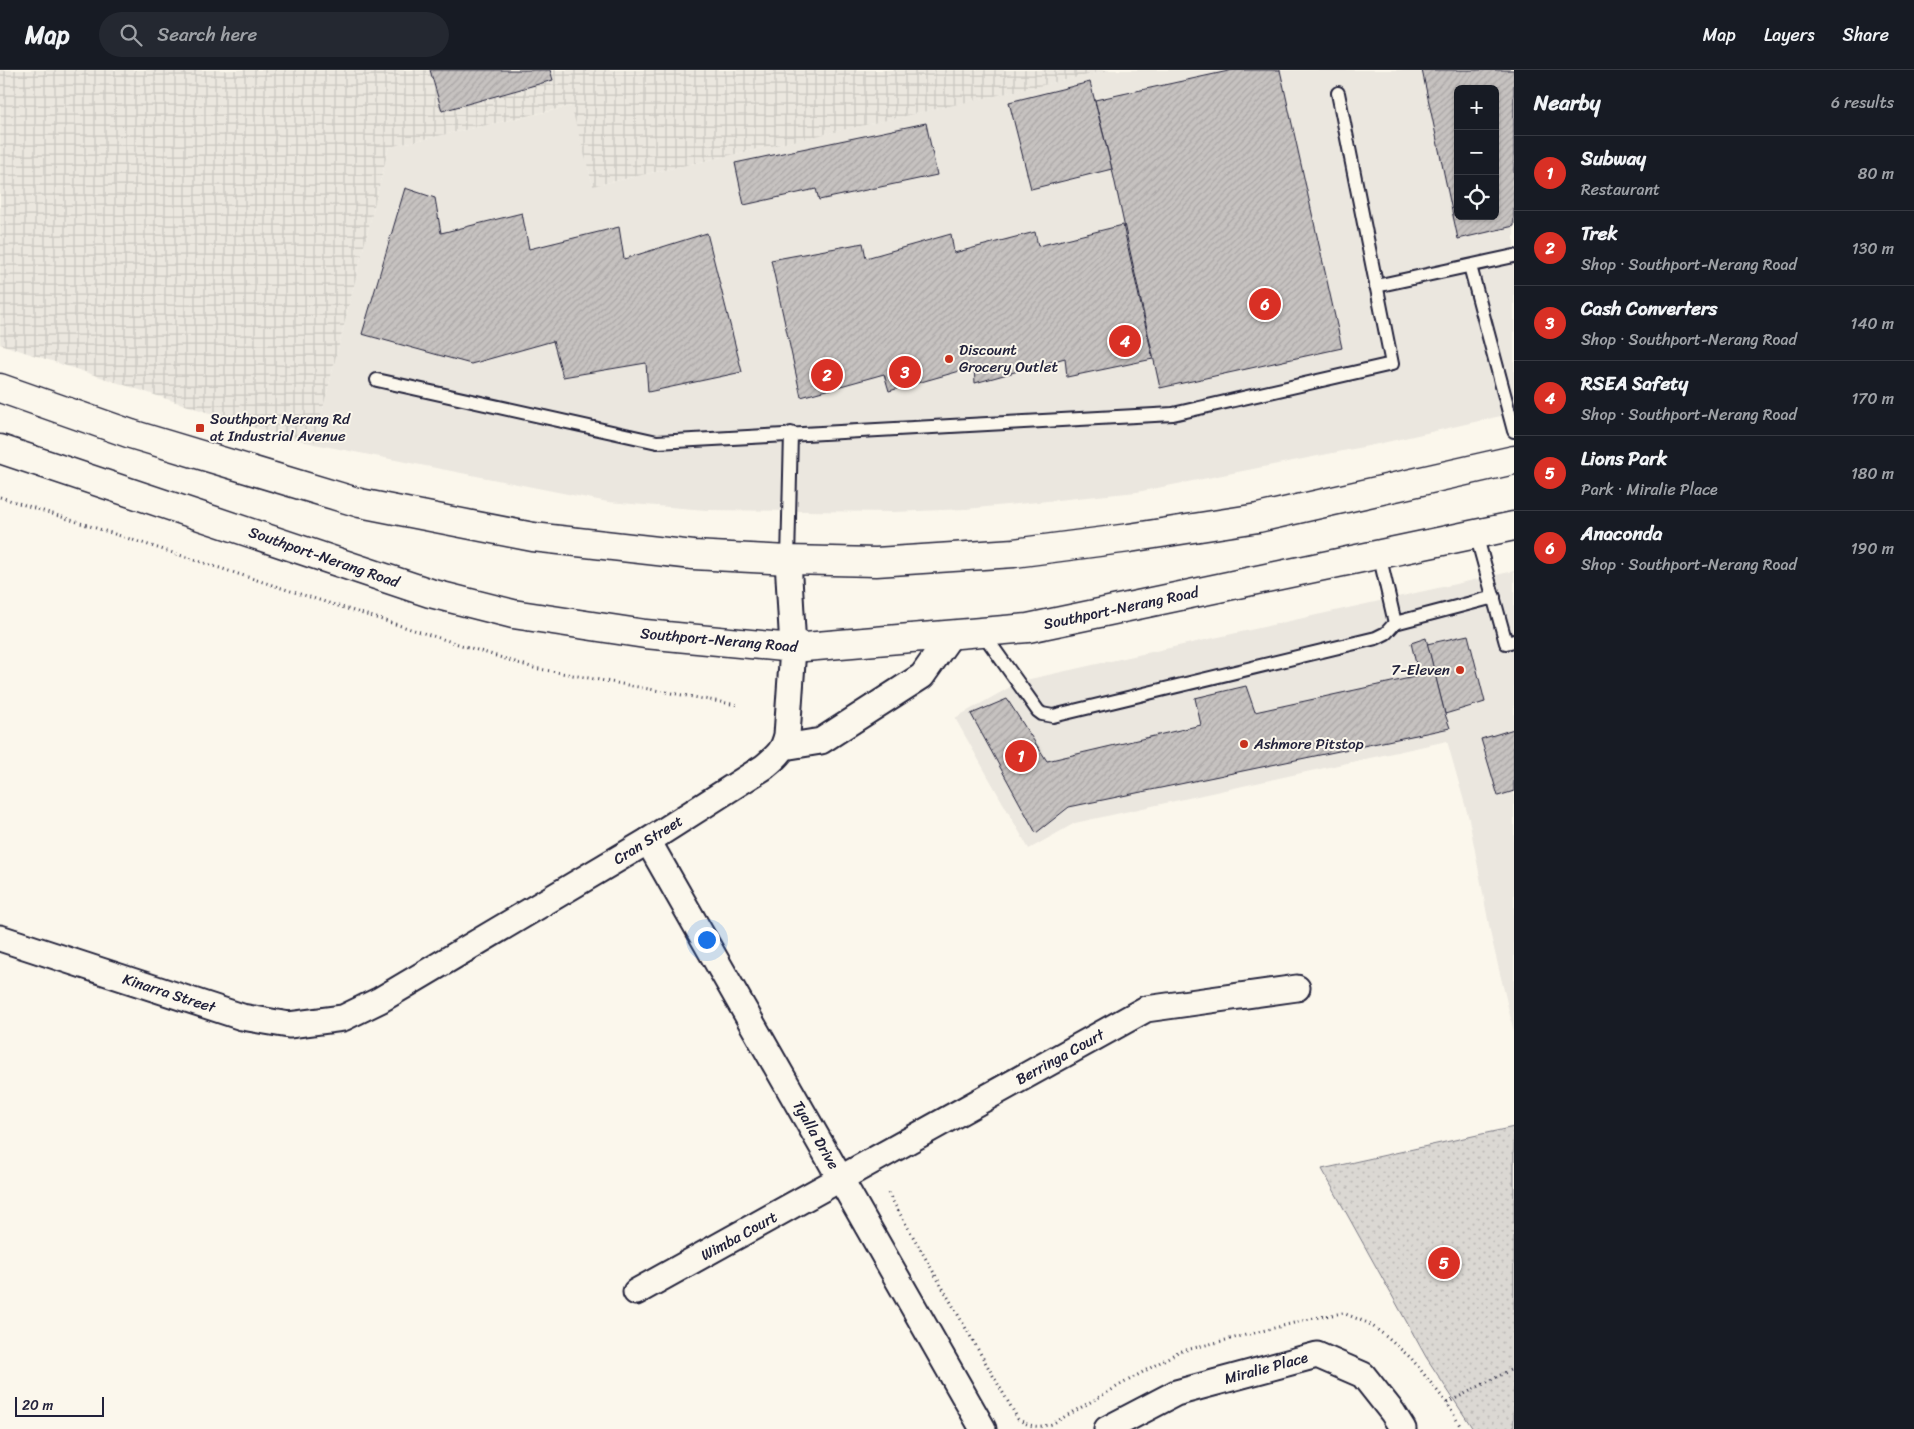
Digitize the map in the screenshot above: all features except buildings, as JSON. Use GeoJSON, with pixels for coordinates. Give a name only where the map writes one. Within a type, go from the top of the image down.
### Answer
{"type":"FeatureCollection","features":[{"type":"Feature","properties":{"kind":"main road"},"geometry":{"type":"LineString","coordinates":[[0,388],[131,434],[360,503],[533,537],[693,555],[788,560],[876,562],[1014,553],[1129,538],[1258,518],[1514,460]]}},
{"type":"Feature","properties":{"kind":"main road","name":"Southport-Nerang Road"},"geometry":{"type":"LineString","coordinates":[[0,449],[430,592],[513,614],[645,634],[793,648],[1028,628],[1514,526]]}},
{"type":"Feature","properties":{"kind":"street"},"geometry":{"type":"LineString","coordinates":[[788,560],[793,648],[787,735],[784,747],[821,741],[922,676],[951,635]]}},
{"type":"Feature","properties":{"kind":"street","name":"Cran Street"},"geometry":{"type":"LineString","coordinates":[[343,1018],[380,1000],[648,840],[764,767],[778,756],[784,747]]}},
{"type":"Feature","properties":{"kind":"street","name":"Tyalla Drive"},"geometry":{"type":"LineString","coordinates":[[648,840],[983,1429]]}},
{"type":"Feature","properties":{"kind":"street","name":"Kinarra Street"},"geometry":{"type":"LineString","coordinates":[[0,938],[242,1017],[289,1025],[343,1018]]}},
{"type":"Feature","properties":{"kind":"street","name":"Berringa Court"},"geometry":{"type":"LineString","coordinates":[[841,1180],[1146,1009],[1297,988]]}},
{"type":"Feature","properties":{"kind":"street","name":"Wimba Court"},"geometry":{"type":"LineString","coordinates":[[636,1292],[841,1180]]}},
{"type":"Feature","properties":{"kind":"street","name":"Miralie Place"},"geometry":{"type":"LineString","coordinates":[[1108,1429],[1176,1393],[1317,1355],[1363,1375],[1403,1429]]}},
{"type":"Feature","properties":{"kind":"lane"},"geometry":{"type":"LineString","coordinates":[[377,380],[657,442],[791,433],[1173,414],[1392,364],[1338,93]]}},
{"type":"Feature","properties":{"kind":"lane"},"geometry":{"type":"LineString","coordinates":[[1376,286],[1514,256]]}},
{"type":"Feature","properties":{"kind":"lane"},"geometry":{"type":"LineString","coordinates":[[1470,266],[1514,431]]}},
{"type":"Feature","properties":{"kind":"lane"},"geometry":{"type":"LineString","coordinates":[[788,560],[791,433]]}},
{"type":"Feature","properties":{"kind":"lane"},"geometry":{"type":"LineString","coordinates":[[1476,534],[1506,643],[1514,641]]}},
{"type":"Feature","properties":{"kind":"lane"},"geometry":{"type":"LineString","coordinates":[[1379,554],[1395,623]]}},
{"type":"Feature","properties":{"kind":"lane"},"geometry":{"type":"LineString","coordinates":[[982,632],[1038,711],[1042,714],[1053,716],[1376,638],[1386,633],[1395,623],[1494,597]]}},
{"type":"Feature","properties":{"kind":"path"},"geometry":{"type":"LineString","coordinates":[[0,497],[534,668],[737,705]]}},
{"type":"Feature","properties":{"kind":"path"},"geometry":{"type":"LineString","coordinates":[[888,1192],[1018,1419]]}},
{"type":"Feature","properties":{"kind":"path"},"geometry":{"type":"LineString","coordinates":[[1447,1403],[1514,1368]]}},
{"type":"Feature","properties":{"kind":"shaded area"},"geometry":{"type":"Polygon","coordinates":[[[0,70],[1110,70],[593,186],[571,106],[389,147],[314,444],[258,429],[0,344],[0,70]]]}},
{"type":"Feature","properties":{"kind":"shaded area"},"geometry":{"type":"Polygon","coordinates":[[[1109,70],[1514,70],[1514,413],[1378,444],[1137,492],[966,509],[894,512],[706,510],[608,502],[314,444],[389,147],[572,106],[593,186],[1109,70]]]}},
{"type":"Feature","properties":{"kind":"shaded area","name":"Ashmore Pitstop"},"geometry":{"type":"Polygon","coordinates":[[[1514,571],[1514,1032],[1491,936],[1469,819],[1447,741],[1075,823],[1029,849],[955,718],[1021,681],[1514,571]]]}},
{"type":"Feature","properties":{"kind":"shaded area"},"geometry":{"type":"Polygon","coordinates":[[[1514,1127],[1514,1429],[1473,1429],[1426,1357],[1322,1169],[1514,1127]]]}},
{"type":"Feature","properties":{"kind":"place","name":"Anaconda"},"geometry":{"type":"Point","coordinates":[1265,304]}},
{"type":"Feature","properties":{"kind":"place","name":"RSEA Safety"},"geometry":{"type":"Point","coordinates":[1125,341]}},
{"type":"Feature","properties":{"kind":"place","name":"Discount Grocery Outlet"},"geometry":{"type":"Point","coordinates":[949,359]}},
{"type":"Feature","properties":{"kind":"place","name":"Cash Converters"},"geometry":{"type":"Point","coordinates":[905,372]}},
{"type":"Feature","properties":{"kind":"place","name":"Trek"},"geometry":{"type":"Point","coordinates":[827,375]}},
{"type":"Feature","properties":{"kind":"place","name":"Southport Nerang Rd at Industrial Avenue"},"geometry":{"type":"Point","coordinates":[200,428]}},
{"type":"Feature","properties":{"kind":"place","name":"7-Eleven"},"geometry":{"type":"Point","coordinates":[1460,670]}},
{"type":"Feature","properties":{"kind":"place","name":"Ashmore Pitstop"},"geometry":{"type":"Point","coordinates":[1244,744]}},
{"type":"Feature","properties":{"kind":"place","name":"Subway"},"geometry":{"type":"Point","coordinates":[1021,756]}},
{"type":"Feature","properties":{"kind":"place","name":"Lions Park"},"geometry":{"type":"Point","coordinates":[1444,1263]}}]}
